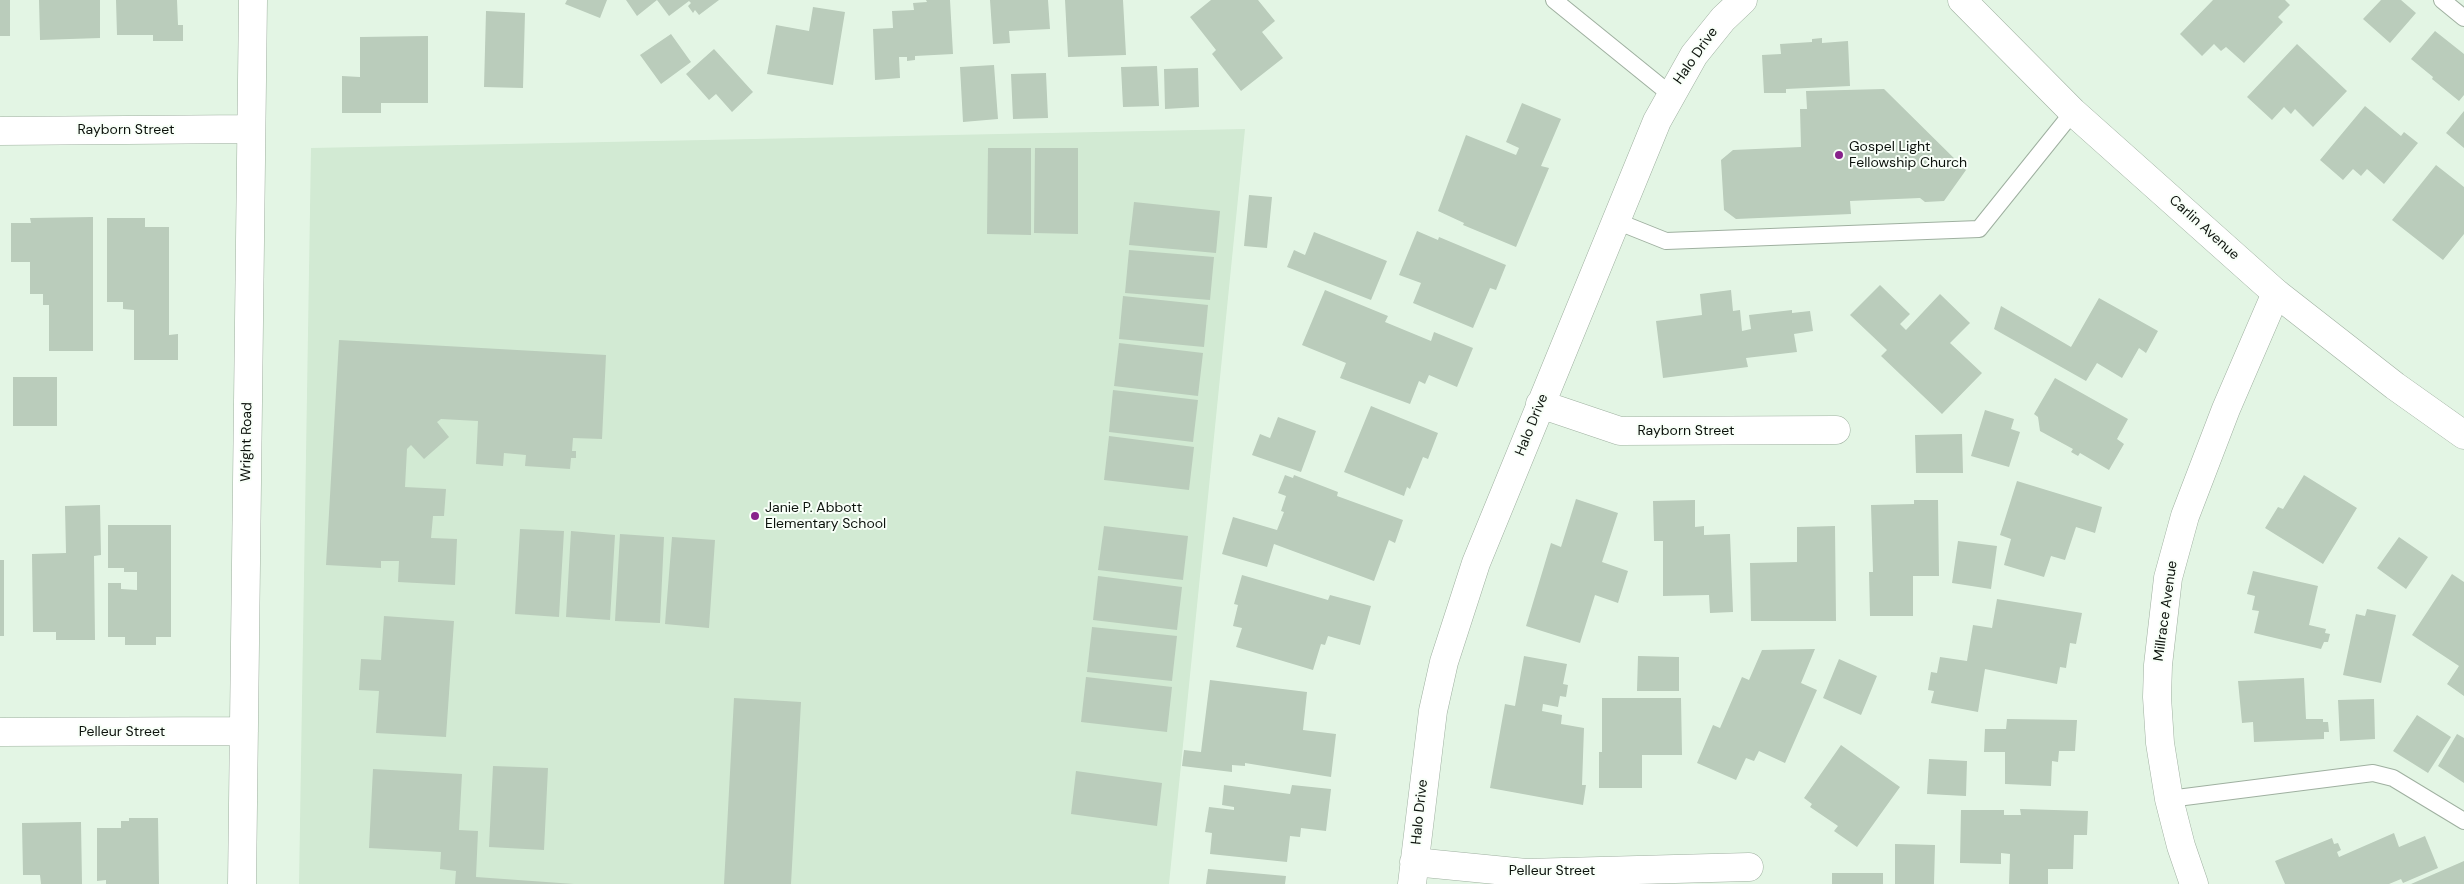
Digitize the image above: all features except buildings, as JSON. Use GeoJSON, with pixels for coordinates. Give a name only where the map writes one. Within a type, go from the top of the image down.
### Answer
{"type":"FeatureCollection","features":[{"type":"Feature","properties":{"kind":"street","name":"Wright Road"},"geometry":{"type":"LineString","coordinates":[[242,884],[252,0]]}},
{"type":"Feature","properties":{"kind":"street","name":"Halo Drive"},"geometry":{"type":"LineString","coordinates":[[1413,873],[1427,749],[1444,662],[1476,563],[1656,120],[1694,55],[1722,19],[1743,0]]}},
{"type":"Feature","properties":{"kind":"street","name":"Carlin Avenue"},"geometry":{"type":"LineString","coordinates":[[1962,0],[2073,112],[2276,293],[2396,386],[2464,435]]}},
{"type":"Feature","properties":{"kind":"street","name":"Rayborn Street"},"geometry":{"type":"LineString","coordinates":[[0,131],[251,129]]}},
{"type":"Feature","properties":{"kind":"street","name":"Millrace Avenue"},"geometry":{"type":"LineString","coordinates":[[2194,884],[2168,799],[2160,743],[2157,697],[2158,665],[2168,578],[2185,516],[2226,409],[2276,293]]}},
{"type":"Feature","properties":{"kind":"street","name":"Rayborn Street"},"geometry":{"type":"LineString","coordinates":[[1540,404],[1620,431],[1836,430]]}},
{"type":"Feature","properties":{"kind":"street","name":"Pelleur Street"},"geometry":{"type":"LineString","coordinates":[[0,732],[244,731]]}},
{"type":"Feature","properties":{"kind":"street","name":"Pelleur Street"},"geometry":{"type":"LineString","coordinates":[[1413,873],[1526,873],[1749,868]]}},
{"type":"Feature","properties":{"kind":"lane"},"geometry":{"type":"LineString","coordinates":[[1554,0],[1670,94]]}},
{"type":"Feature","properties":{"kind":"lane"},"geometry":{"type":"LineString","coordinates":[[2442,0],[2464,18]]}},
{"type":"Feature","properties":{"kind":"lane"},"geometry":{"type":"LineString","coordinates":[[1616,221],[1666,241],[1979,229],[2073,112]]}},
{"type":"Feature","properties":{"kind":"lane"},"geometry":{"type":"LineString","coordinates":[[2168,799],[2374,773],[2393,778],[2464,821]]}},
{"type":"Feature","properties":{"kind":"shaded area","name":"Janie P. Abbott Elementary School"},"geometry":{"type":"Polygon","coordinates":[[[1245,129],[1169,884],[299,884],[311,148],[1245,129]]]}},
{"type":"Feature","properties":{"kind":"place","name":"Gospel Light Fellowship Church"},"geometry":{"type":"Point","coordinates":[1839,155]}},
{"type":"Feature","properties":{"kind":"place","name":"Janie P. Abbott Elementary School"},"geometry":{"type":"Point","coordinates":[755,516]}}]}
